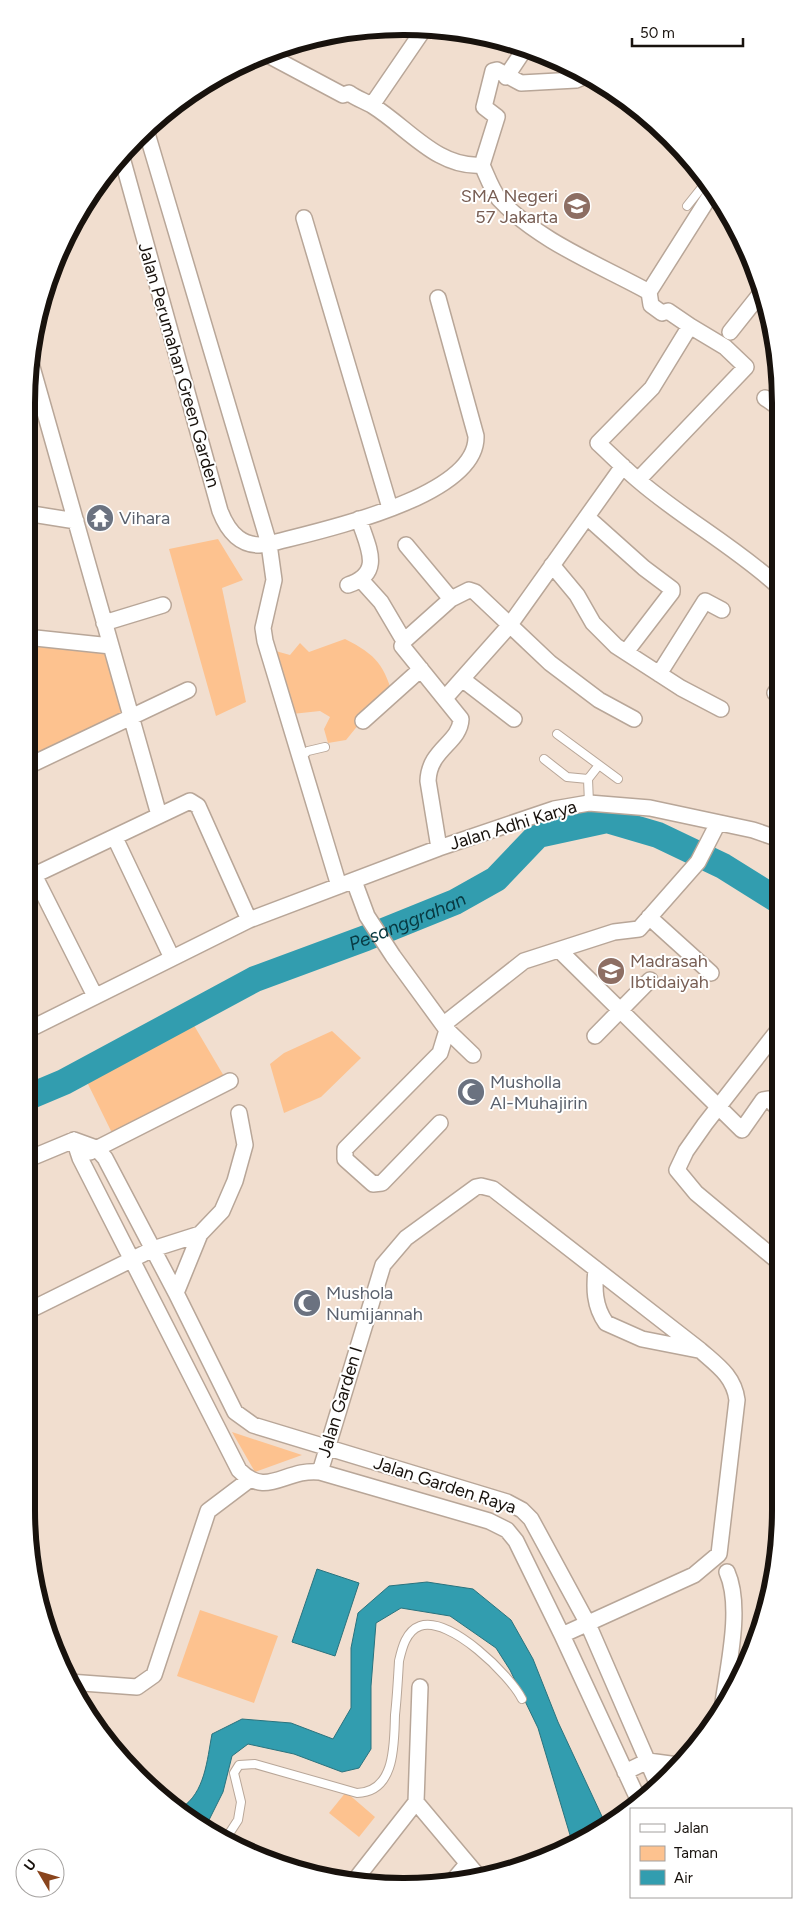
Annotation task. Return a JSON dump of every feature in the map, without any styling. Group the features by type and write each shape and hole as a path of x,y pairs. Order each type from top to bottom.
{"street":[{"path":"372,105 419,36"},
{"path":"506,77 521,55"},
{"path":"275,59 343,95 350,93 356,99 372,105 448,161 464,166 482,165"},
{"path":"578,79 520,83 506,77 497,70 493,71 484,108 494,113 497,117 482,165 498,198 564,248 648,292 652,306 662,313 668,311 724,347 746,366 638,480"},
{"name":"Jalan Perumahan Green Garden","path":"148,138 269,544 274,580 263,628 265,641 299,758 346,884 362,906 384,943 445,1027 473,1055"},
{"name":"Jalan Perumahan Green Garden","path":"123,165 220,511 226,525 234,534 246,542 257,546 269,544 359,519 390,508 417,498 448,480 468,463 476,445 476,436 438,298"},
{"path":"648,292 709,197"},
{"path":"304,218 390,508"},
{"path":"730,332 756,299"},
{"path":"690,326 652,388 598,443 638,480 696,524 749,559 772,580"},
{"path":"36,382 158,815"},
{"path":"765,398 772,403"},
{"path":"446,698 509,626 623,466"},
{"path":"35,514 76,521"},
{"path":"587,517 644,568 672,589 672,592 626,652"},
{"path":"359,519 372,561 370,569 355,583 381,602 404,641 403,648 461,718 461,725 432,761 428,771 439,848"},
{"path":"406,546 452,599"},
{"path":"552,564 577,595 592,623 626,652 659,674 721,709"},
{"path":"404,641 452,599 472,591 550,663 599,700 634,719"},
{"path":"659,674 705,601 722,610"},
{"path":"104,622 163,605"},
{"path":"35,638 111,646"},
{"path":"362,721 421,669"},
{"path":"462,679 514,719"},
{"path":"35,763 188,690"},
{"path":"35,875 115,838 158,815 188,802 193,802 198,806 249,920"},
{"name":"Jalan Adhi Karya","path":"346,884 439,848 554,809 589,803 650,808 715,829 753,830 772,837"},
{"path":"440,1123 382,1183 373,1184 345,1159 345,1149 440,1054 445,1027 524,961 614,932 639,929 698,862 715,829"},
{"path":"115,838 172,958"},
{"path":"35,1026 249,920 346,884"},
{"path":"35,886 95,996"},
{"path":"649,917 711,973"},
{"path":"559,950 718,1109 742,1130 763,1100 769,1099 772,1102"},
{"path":"595,1036 619,1009 631,1001 650,980"},
{"path":"772,1039 686,1151 677,1170 696,1193 772,1256"},
{"path":"80,1158 96,1148 230,1081"},
{"path":"176,1293 200,1234 222,1211 244,1155 245,1134 239,1113"},
{"path":"74,1140 80,1158 233,1462 249,1480 208,1511 154,1675 137,1687 78,1683"},
{"path":"35,1156 74,1140 96,1148 105,1158 176,1293 234,1412 215,1424"},
{"name":"Jalan Garden I","path":"320,1472 382,1265 394,1249 442,1211 481,1186 493,1189 700,1350 729,1376 736,1390 737,1400 719,1554 694,1575 562,1635"},
{"path":"35,1308 153,1249 200,1234"},
{"path":"596,1269 594,1286 596,1302 606,1322 642,1339 700,1350"},
{"name":"Jalan Garden Raya","path":"234,1412 253,1425 507,1502 527,1514 588,1624 655,1778"},
{"name":"Jalan Garden Raya","path":"249,1480 257,1484 269,1483 306,1470 320,1472 489,1522 511,1534 562,1635 636,1795"},
{"path":"454,1511 460,1487"},
{"path":"724,1691 735,1607 733,1586 727,1572"},
{"path":"359,1875 416,1802 420,1687"},
{"path":"625,1772 648,1761 670,1764"},
{"path":"416,1802 474,1871"},
{"path":"459,1874 467,1864"}],"lane":[{"path":"687,206 702,187"},
{"path":"557,734 618,779"},
{"path":"299,758 308,751 325,747"},
{"path":"544,759 567,777 588,780"},
{"path":"589,803 588,780 599,765"},
{"path":"229,1834 238,1820 241,1802 234,1773 236,1768 244,1763 255,1764 357,1793 366,1792 383,1780 393,1758 399,1661 403,1645 410,1633 420,1626 434,1626 445,1629 469,1644 505,1673 522,1699"}],"green space":[{"path":"218,539 243,580 222,588 246,702 216,716 169,549"},
{"path":"345,639 372,656 378,663 387,678 394,700 368,713 346,740 328,743 324,729 330,717 320,711 292,714 272,650 290,655 300,643 309,652"},
{"path":"104,645 126,710 35,756 35,646"},
{"path":"192,1022 228,1083 112,1133 86,1080"},
{"path":"332,1031 361,1058 321,1097 284,1113 270,1064 284,1053"},
{"path":"232,1432 302,1455 255,1472"},
{"path":"200,1610 278,1636 254,1703 177,1676"},
{"path":"346,1792 375,1817 359,1837 329,1813"}],"water":[{"path":"317,1569 359,1583 335,1656 292,1642"},
{"path":"427,1582 473,1589 511,1620 533,1659 558,1722 603,1819 571,1838 538,1728 510,1670 496,1648 450,1616 401,1608 376,1623 371,1686 371,1749 359,1768 342,1772 294,1754 248,1744 232,1756 223,1792 208,1822 184,1806 195,1794 204,1775 212,1734 242,1719 291,1723 333,1739 351,1708 351,1648 358,1613 389,1586"}],"waterway":[{"name":"Pesanggrahan","path":"35,1094 64,1082 255,979 366,938 455,902 496,879 538,835 607,820 658,835 723,866 772,897"}],"place":[{"name":"SMA Negeri 57 Jakarta","path":"577,206"},
{"name":"Vihara","path":"100,518"},
{"name":"Madrasah Ibtidaiyah","path":"611,971"},
{"name":"Musholla Al-Muhajirin","path":"471,1092"},
{"name":"Mushola Numijannah","path":"307,1303"}]}
